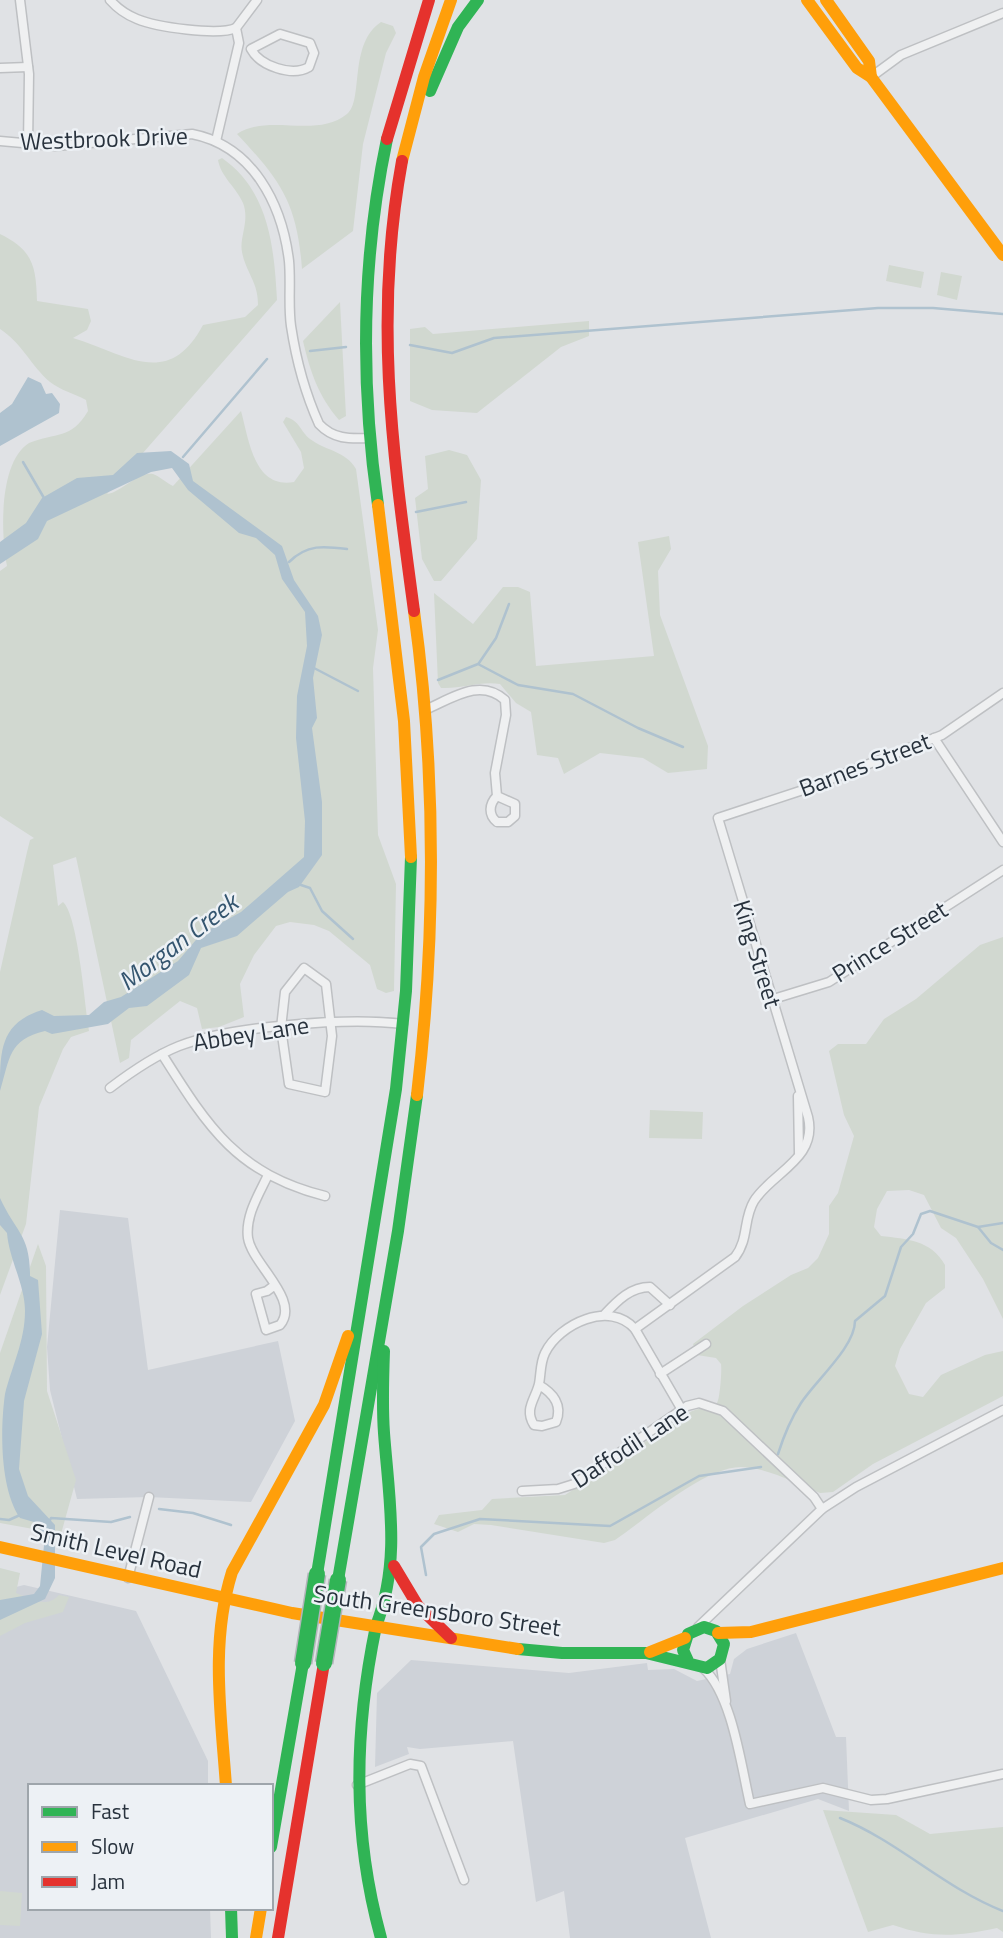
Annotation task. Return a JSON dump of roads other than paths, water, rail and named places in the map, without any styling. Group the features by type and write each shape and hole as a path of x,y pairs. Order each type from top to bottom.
{"main road":[{"path":"411,47 409,30 420,0"},
{"path":"426,1018 417,995 418,906 411,857 403,704 369,438 364,371 369,231 391,114 411,47 429,0"},
{"path":"278,1938 385,1305 426,1018 432,866 425,710 392,442 385,365 385,303 394,206 407,144 421,88 451,0"},
{"path":"407,144 419,124 447,48 478,0"},
{"path":"807,0 857,68 871,77 1003,255"},
{"path":"827,0 869,61 871,77"},
{"path":"364,371 373,383 380,430 386,439 392,442"},
{"path":"369,438 379,448 389,490 398,498"},
{"path":"273,1836 387,1154 403,1024 411,857"},
{"path":"403,1024 413,1042 411,1136"},
{"path":"226,1784 218,1630 222,1599 232,1572 324,1405 365,1284"},
{"path":"381,1938 366,1879 356,1785 359,1721 376,1626 389,1597 393,1564 383,1408 385,1305"},
{"name":"Smith Level Road","path":"8,1549 222,1599"},
{"path":"393,1564 406,1593 422,1615 451,1638"},
{"path":"751,1632 703,1668 688,1661 683,1650 691,1633 751,1632 1003,1568"},
{"name":"South Greensboro Street","path":"222,1599 451,1638 562,1653 646,1653 688,1661"},
{"path":"717,1632 724,1644 721,1657"},
{"name":"South Greensboro Street","path":"646,1653 691,1633"},
{"path":"231,1910 232,1938"},
{"path":"256,1938 261,1910"}],"street":[{"path":"20,0 28,67 29,145"},
{"path":"110,0 125,13 149,23 223,32 236,28 257,0"},
{"path":"871,77 901,55 1003,13"},
{"path":"216,141 239,43 236,28"},
{"path":"239,43 246,50 251,49 281,34 307,41 314,53 309,67 295,71 264,64 251,49"},
{"path":"0,68 28,67"},
{"name":"Westbrook Drive","path":"0,141 56,146 192,134 216,141 239,154 250,165 276,211 289,263 290,323 295,348 319,424 327,432 342,438 369,438"},
{"path":"425,710 481,688 498,693 505,700 506,715 495,773 497,796"},
{"name":"Barnes Street","path":"718,818 803,790 934,738 1003,692"},
{"path":"934,738 1003,842"},
{"name":"King Street","path":"670,1305 735,1257 745,1240 755,1200 799,1156 798,1089 718,818"},
{"name":"Prince Street","path":"770,1000 829,982 1003,870"},
{"path":"304,968 326,985 332,1036 325,1092 289,1084 281,1028 285,992 304,968"},
{"name":"Abbey Lane","path":"110,1088 162,1054 198,1040 331,1023 403,1024"},
{"path":"162,1054 215,1133 268,1175 326,1196"},
{"path":"268,1175 248,1230 250,1246 275,1285 283,1298 286,1314 280,1325 266,1330 256,1294 275,1285"},
{"path":"605,1314 618,1300 638,1287 650,1287 670,1305 635,1329"},
{"path":"539,1385 553,1395 556,1402 559,1417 550,1425 534,1424 529,1418 529,1407 539,1385 541,1362 550,1344 589,1318 605,1314 620,1317 635,1329 682,1409"},
{"path":"660,1374 706,1344"},
{"name":"Daffodil Lane","path":"522,1491 558,1489 574,1484 682,1409 699,1403 723,1411 814,1497 822,1509"},
{"path":"691,1633 822,1509 856,1486 1003,1410"},
{"path":"128,1578 149,1497"},
{"path":"716,1611 717,1632"},
{"path":"721,1657 727,1692 725,1704"},
{"path":"703,1668 713,1678 725,1704 750,1804 823,1788 871,1800 887,1799 1003,1774"},
{"path":"356,1785 410,1764 421,1766 464,1880"}],"water":[{"path":"28,377 41,383 46,394 52,393 60,404 59,413 0,446 0,413 12,404"},
{"path":"171,451 189,464 193,481 282,546 294,580 318,616 322,635 313,678 317,718 312,728 322,802 322,855 299,887 288,892 237,936 201,948 189,975 147,1006 129,1008 108,1024 52,1034 45,1031 17,1045 9,1060 0,1091 2,1051 10,1031 18,1023 42,1010 54,1016 89,1015 104,1002 121,997 178,961 201,934 241,912 304,857 305,821 296,738 297,696 307,646 305,612 282,579 275,555 256,538 239,533 188,490 172,468 151,472 47,521 38,539 0,564 0,542 26,523 42,498 77,478 113,475 137,453"},
{"path":"0,1198 25,1242 30,1276 38,1280 42,1334 24,1401 19,1469 28,1496 55,1525 55,1578 45,1599 0,1620 0,1600 34,1594 40,1586 45,1535 34,1522 20,1518 13,1506 5,1476 2,1424 5,1394 21,1343 25,1311 7,1233 0,1225"}],"waterway":[{"path":"410,345 452,353 494,338 878,308 933,308 1003,314"},
{"path":"310,351 346,347"},
{"path":"183,457 267,359"},
{"path":"23,462 44,498"},
{"path":"416,512 466,502"},
{"path":"289,562 309,549 347,549"},
{"path":"479,663 496,638 509,604"},
{"path":"438,680 478,664 518,685 573,694 638,728 683,747"},
{"path":"314,668 358,691"},
{"path":"298,884 310,888 322,911 353,939"},
{"path":"778,1454 797,1409 849,1342 855,1321 885,1296 901,1247 913,1234 921,1214 930,1211 978,1227 1003,1223"},
{"path":"978,1227 991,1243 1003,1250"},
{"path":"426,1575 421,1547 434,1534 480,1519 610,1526 699,1476 761,1467"},
{"path":"159,1509 193,1513 231,1525"},
{"path":"0,1519 9,1520 20,1515"},
{"path":"49,1522 51,1518 111,1522 130,1517"},
{"path":"840,1818 882,1839 961,1890 1003,1911"}],"water label":[{"name":"Morgan Creek","path":"178,942"}]}
